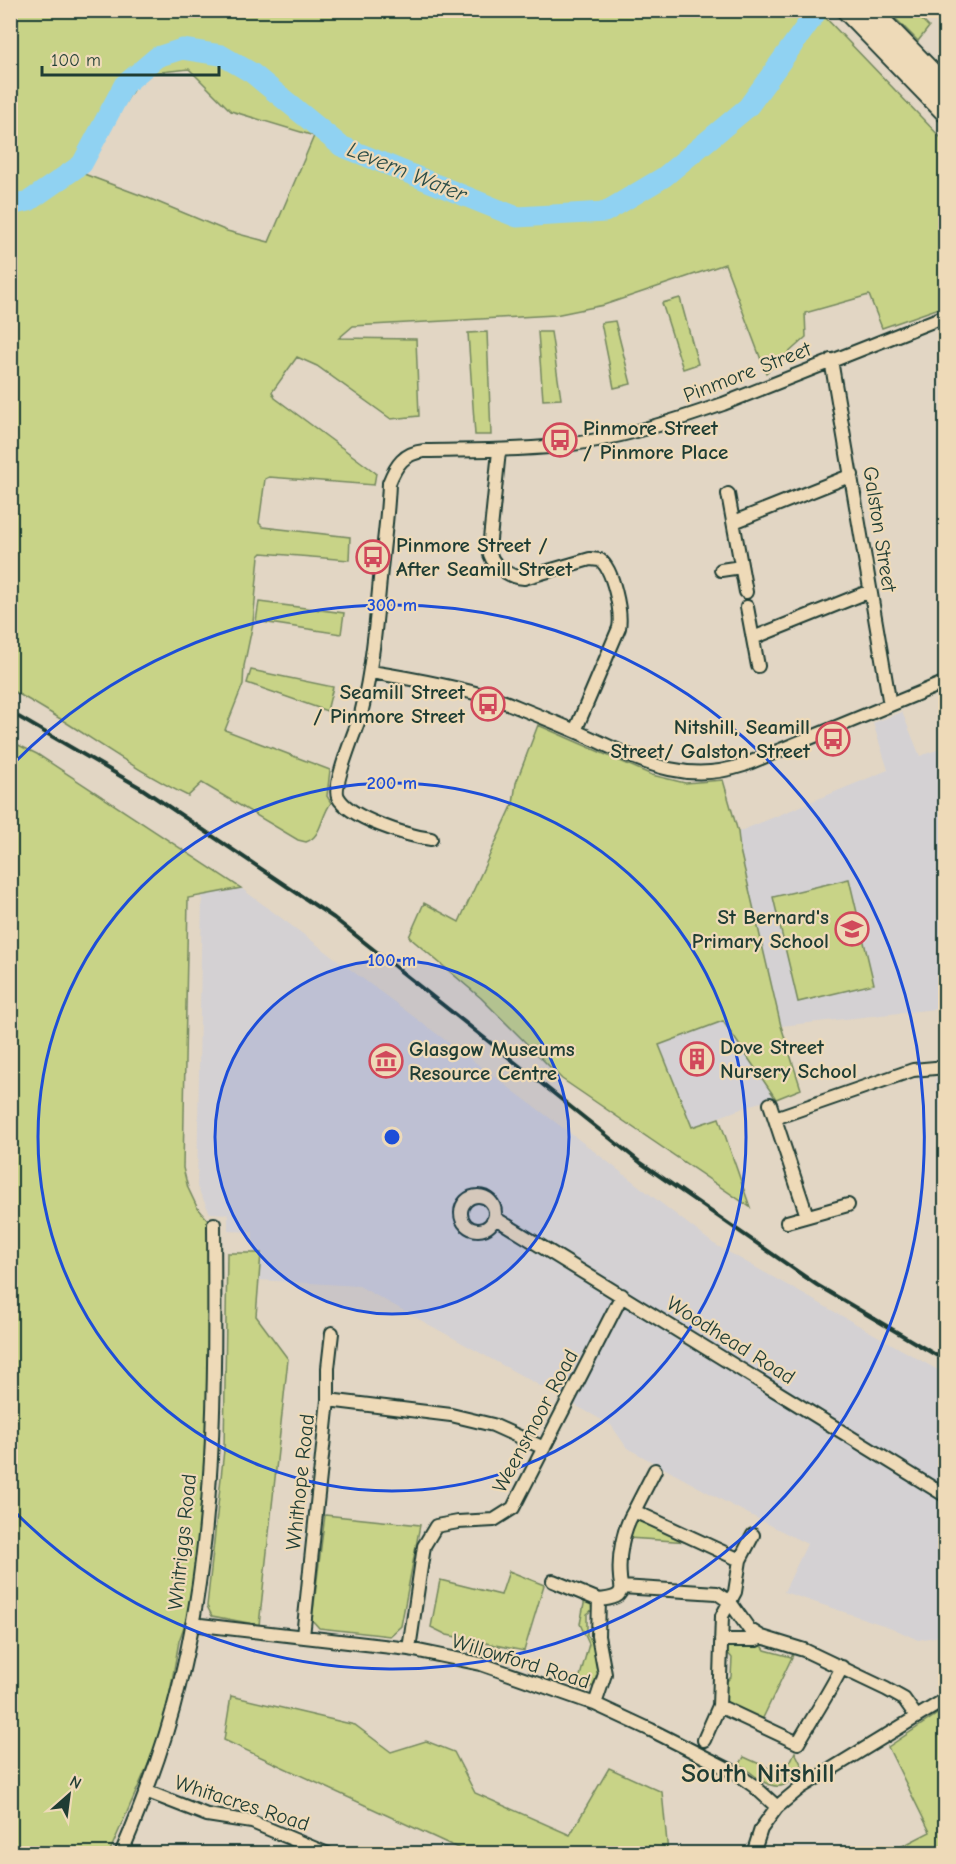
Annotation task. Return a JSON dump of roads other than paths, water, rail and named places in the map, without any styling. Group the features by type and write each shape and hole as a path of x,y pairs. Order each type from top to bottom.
{"main road":[{"path":"847,10 945,112"},
{"path":"870,10 945,88"}],"street":[{"name":"Pinmore Street","path":"431,839 415,837 373,821 349,808 336,793 338,779 360,716 371,672 389,483 397,465 408,455 416,452 499,451 560,446 639,430 723,404 831,360 944,323"},
{"name":"Galston Street","path":"831,360 890,705"},
{"path":"499,451 489,549 492,560 507,573 518,578 590,559 600,560 609,570 619,612 619,628 575,731"},
{"path":"734,522 852,475"},
{"path":"728,494 746,592"},
{"path":"721,570 741,567"},
{"path":"753,638 870,591"},
{"path":"747,607 758,666"},
{"path":"371,672 475,692 500,700 664,769 698,773 744,765 945,682"},
{"path":"775,1118 913,1070 945,1067"},
{"path":"770,1104 807,1216"},
{"path":"787,1222 848,1205"},
{"name":"Woodhead Road","path":"495,1218 945,1496"},
{"name":"Whitriggs Road","path":"121,1854 148,1792 179,1685 192,1624 209,1492 212,1436 214,1224"},
{"name":"Weensmoor Road","path":"409,1649 424,1546 436,1526 494,1520 513,1508 622,1296"},
{"name":"Whithope Road","path":"303,1635 328,1400 328,1368 332,1333"},
{"path":"328,1400 451,1414 493,1425 544,1448"},
{"path":"553,1581 599,1600 615,1597 619,1593 622,1587 620,1577 624,1533 655,1470"},
{"path":"634,1511 740,1560"},
{"path":"704,1740 719,1706 722,1616 735,1592 740,1560 753,1534"},
{"path":"622,1587 717,1593 730,1602 749,1629 762,1637 804,1650 842,1667 904,1699 916,1716"},
{"path":"595,1704 605,1674 598,1636 599,1600"},
{"name":"Willowford Road","path":"192,1624 409,1649 481,1664 595,1704 734,1772 777,1807"},
{"path":"721,1640 756,1640 762,1637"},
{"path":"719,1706 798,1743 842,1667"},
{"path":"753,1854 761,1829 777,1807 800,1788 945,1699"},
{"name":"Whitacres Road","path":"148,1792 207,1815 252,1822 324,1853"}],"waterway":[{"name":"Levern Water","path":"10,205 29,201 82,164 124,85 157,57 182,49 221,55 252,73 341,146 517,217 605,212 664,177 748,107 818,10"}],"railway":[{"path":"10,712 141,788 334,918 641,1163 817,1285 946,1361"}],"place":[{"name":"Pinmore Street / Pinmore Place","path":"560,440"},
{"name":"Pinmore Street / After Seamill Street","path":"373,557"},
{"name":"Seamill Street / Pinmore Street","path":"488,704"},
{"name":"Nitshill, Seamill Street/ Galston Street","path":"833,739"},
{"name":"St Bernard's Primary School","path":"852,929"},
{"name":"Dove Street Nursery School","path":"697,1059"},
{"name":"Glasgow Museums Resource Centre","path":"386,1061"}],"district":[{"name":"South Nitshill","path":"758,1773"}]}
